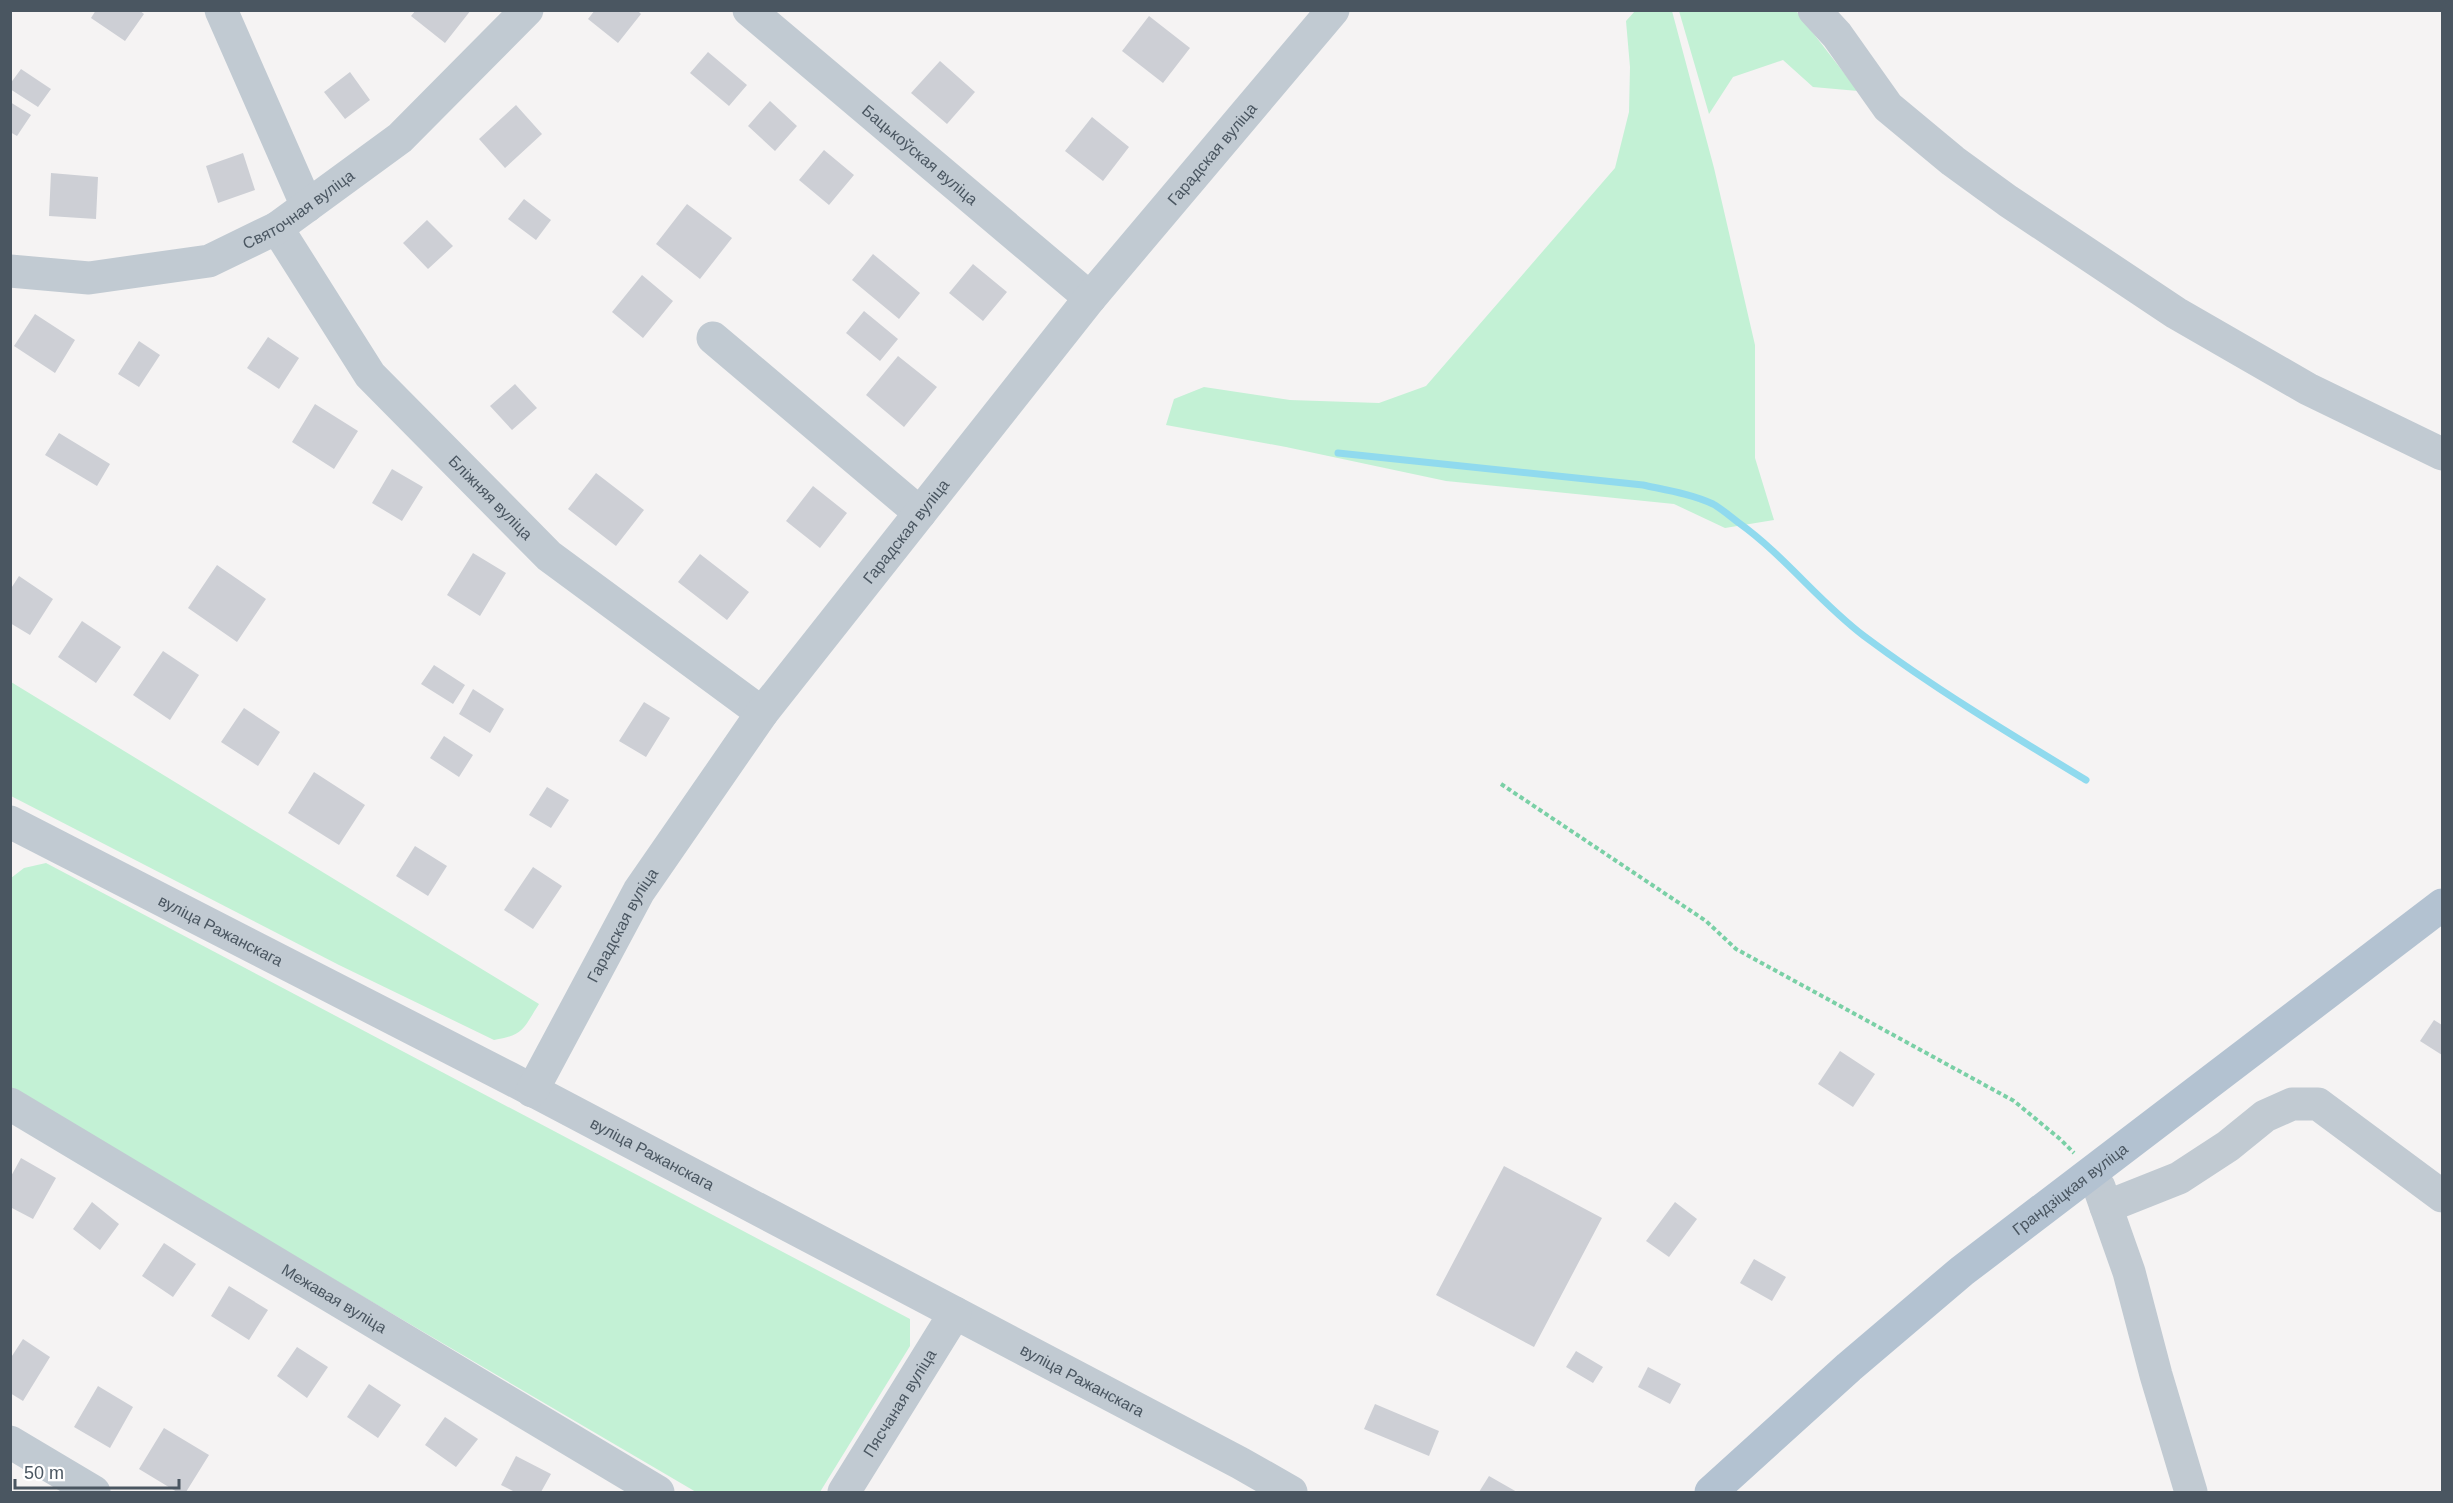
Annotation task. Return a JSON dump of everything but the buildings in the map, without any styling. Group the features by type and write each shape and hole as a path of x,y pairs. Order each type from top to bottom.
{"main road":[{"name":"Грандзіцкая вуліца","path":"1711,1492 1849,1367 1962,1271 2094,1173 2442,905"}],"street":[{"path":"221,10 307,206"},
{"name":"Святочная вуліца","path":"10,271 89,278 209,261 277,228 400,138 527,10"},
{"name":"Бацькоўская вуліца","path":"749,10 1090,298"},
{"name":"Гарадская вуліца","path":"532,1090 639,891 762,713 1090,298 1333,10"},
{"path":"1814,10 1837,35 1888,107 1953,161 2008,201 2176,313 2308,389 2442,454"},
{"name":"Бліжняя вуліца","path":"277,228 370,375 549,556 762,713"},
{"path":"713,338 920,513"},
{"name":"вуліца Ражанскага","path":"12,826 532,1090 1291,1492"},
{"name":"Межавая вуліца","path":"10,1104 658,1492"},
{"path":"2106,1207 2178,1178 2228,1146 2265,1116 2292,1104 2318,1104 2442,1196"},
{"path":"2094,1173 2129,1272 2156,1375 2191,1492"},
{"name":"Пясчаная вуліца","path":"844,1492 954,1313"},
{"path":"10,1442 94,1492"}],"path":[{"path":"1501,784 1706,921 1736,950 2014,1101 2060,1138 2094,1173"}],"green space":[{"path":"1635,11 1672,11 1714,168 1755,345 1755,458 1774,520 1725,528 1674,504 1446,481 1286,447 1166,425 1174,399 1204,387 1290,400 1379,403 1426,386 1615,168 1629,112 1630,67 1626,21"},
{"path":"1679,11 1796,11 1858,91 1813,87 1783,60 1733,77 1709,114"},
{"path":"11,682 539,1004 522,1030 511,1036 494,1040 339,965 11,796"},
{"path":"46,863 910,1319 910,1346 820,1492 696,1492 11,1090 11,878 24,868"}],"waterway":[{"path":"1338,453 1643,485 1688,495 1713,504 1756,536 1832,609 1891,656 1945,693 2086,780"}]}
